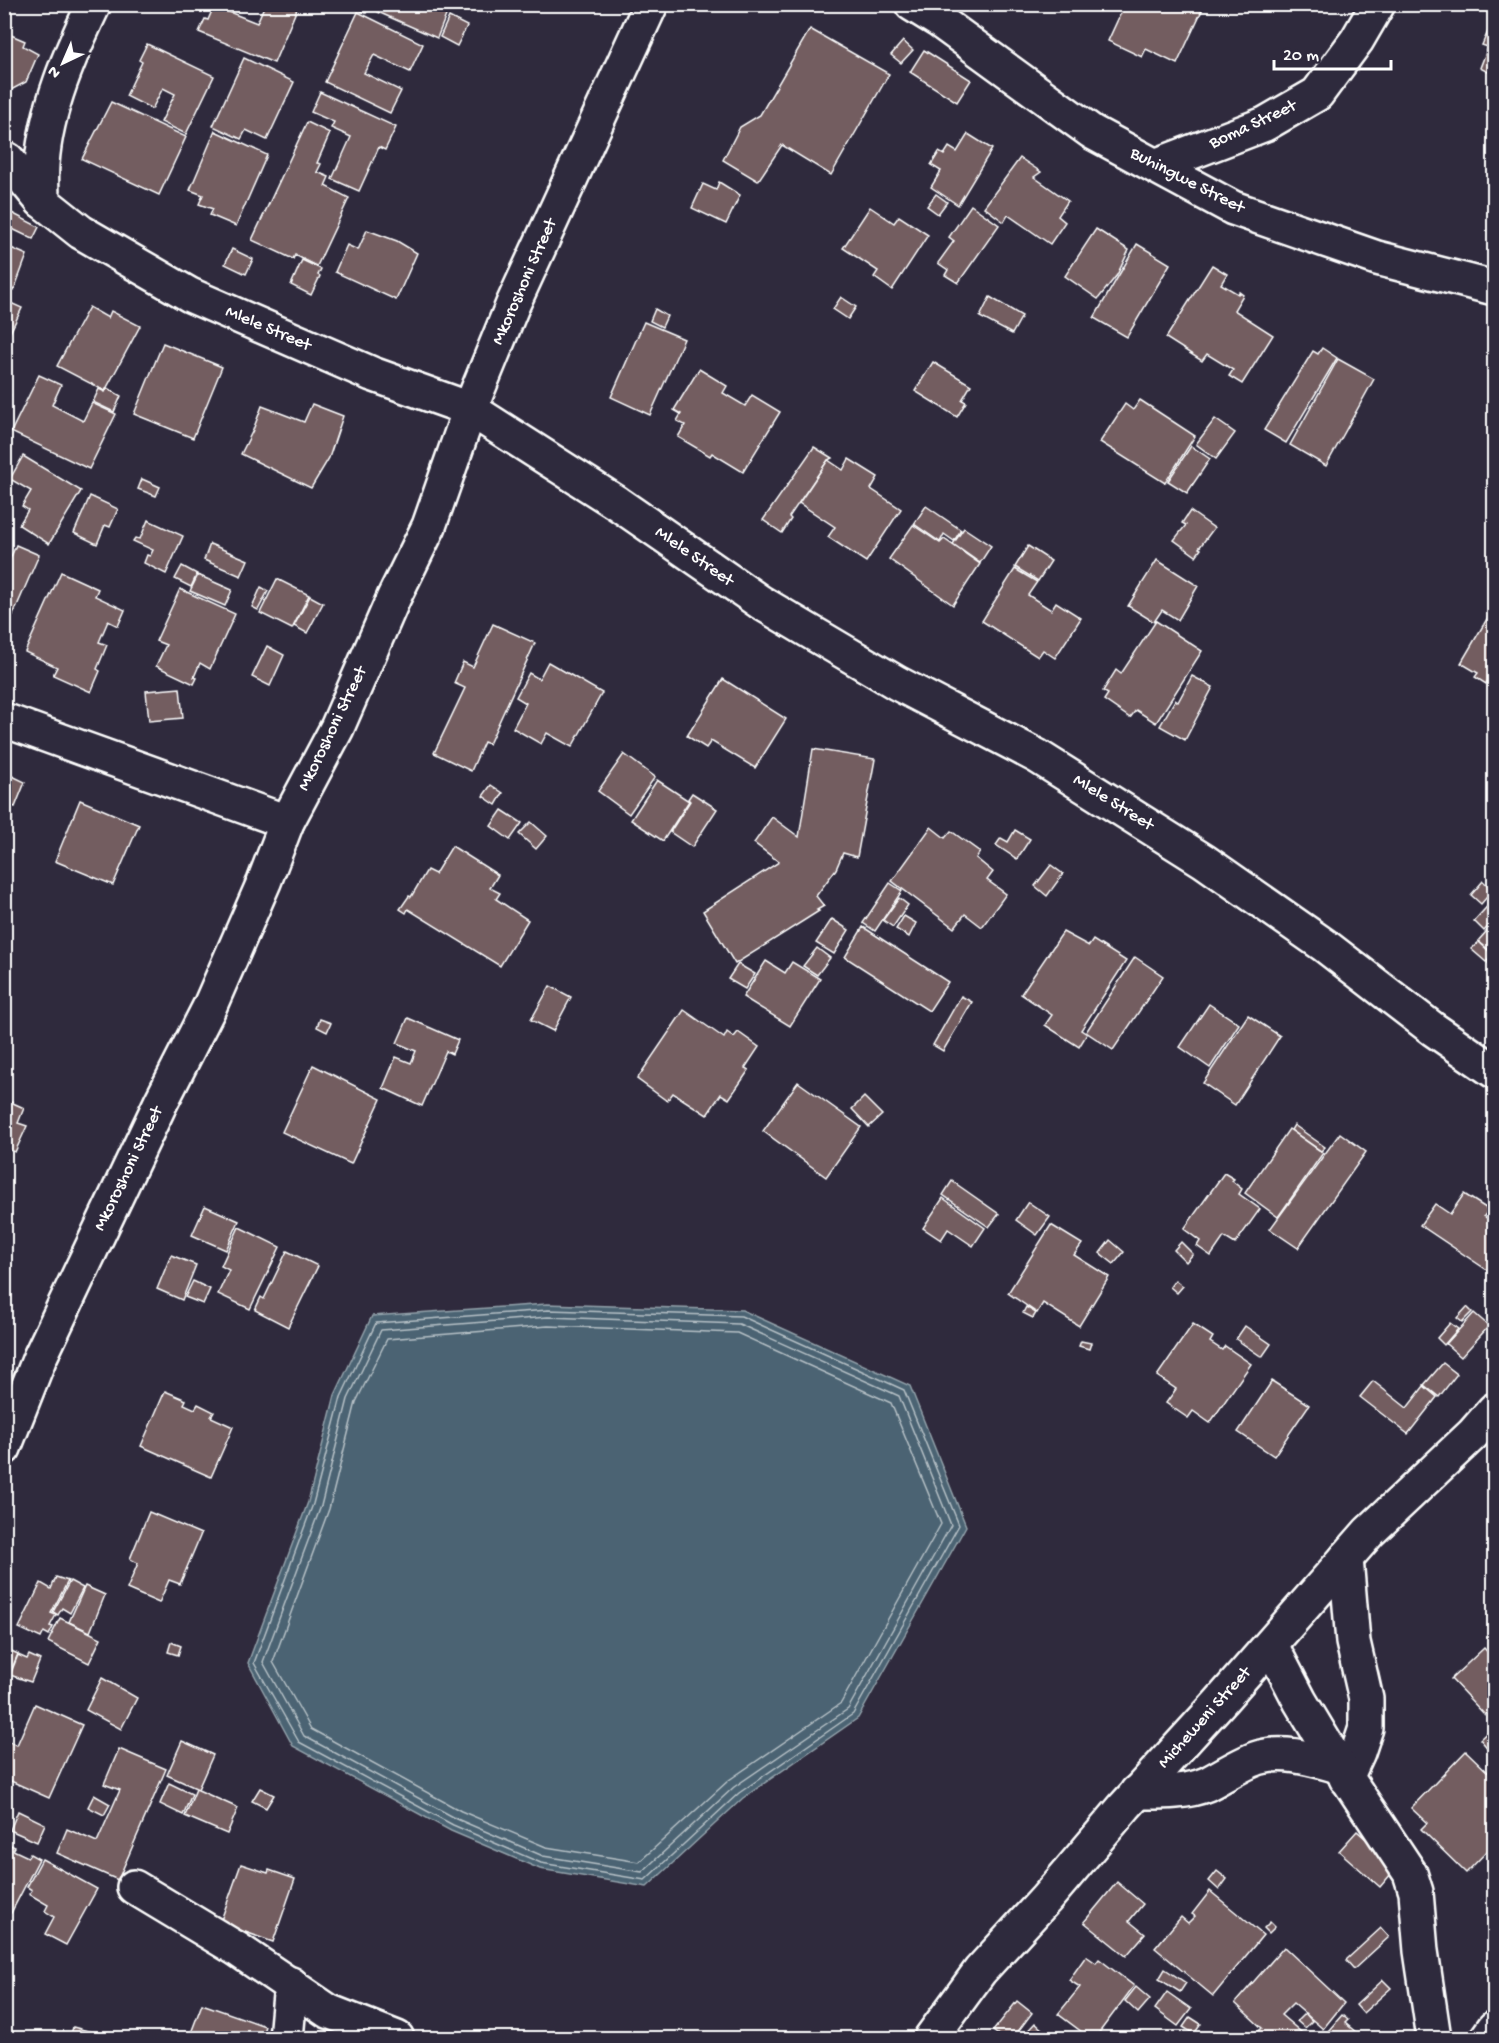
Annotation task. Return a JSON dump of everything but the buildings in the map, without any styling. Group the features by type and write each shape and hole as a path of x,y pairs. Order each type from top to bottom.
{"street":[{"path":"42,201 42,164 51,111 74,45 94,4"},
{"name":"Mkoroshoni Street","path":"4,1448 45,1346 161,1102 209,1008 264,882 287,822 337,728 394,597 429,526 470,409 513,304 651,4"},
{"name":"Buhingwe Street","path":"912,4 938,20 1092,132 1233,208 1377,258 1494,288"},
{"name":"Boma Street","path":"1155,166 1265,124 1317,94 1357,40 1377,4"},
{"name":"Mlele Street","path":"4,158 42,201 81,232 190,296 372,374 470,409 617,503 760,602 897,682 1037,756 1204,861 1324,945 1433,1029 1494,1071"},
{"path":"4,720 287,822"},
{"name":"Micheweni Street","path":"931,2038 981,1971 1369,1532 1473,1434 1494,1410"},
{"path":"1342,1772 1359,1752 1366,1728 1366,1699 1353,1642 1346,1558"},
{"path":"1271,1645 1300,1701 1342,1772 1410,1873 1416,1892 1421,1951 1434,2038"},
{"path":"1137,1792 1168,1792 1203,1785 1261,1757 1308,1758 1342,1772"},
{"path":"134,1887 291,1984 328,2011 397,2038"},
{"path":"285,2038 291,1984"},
{"path":"1487,2038 1494,2028"}],"water":[{"path":"547,1304 742,1310 910,1386 966,1526 858,1718 743,1798 647,1887 540,1869 451,1831 293,1746 248,1663 308,1502 335,1395 372,1316"}]}
